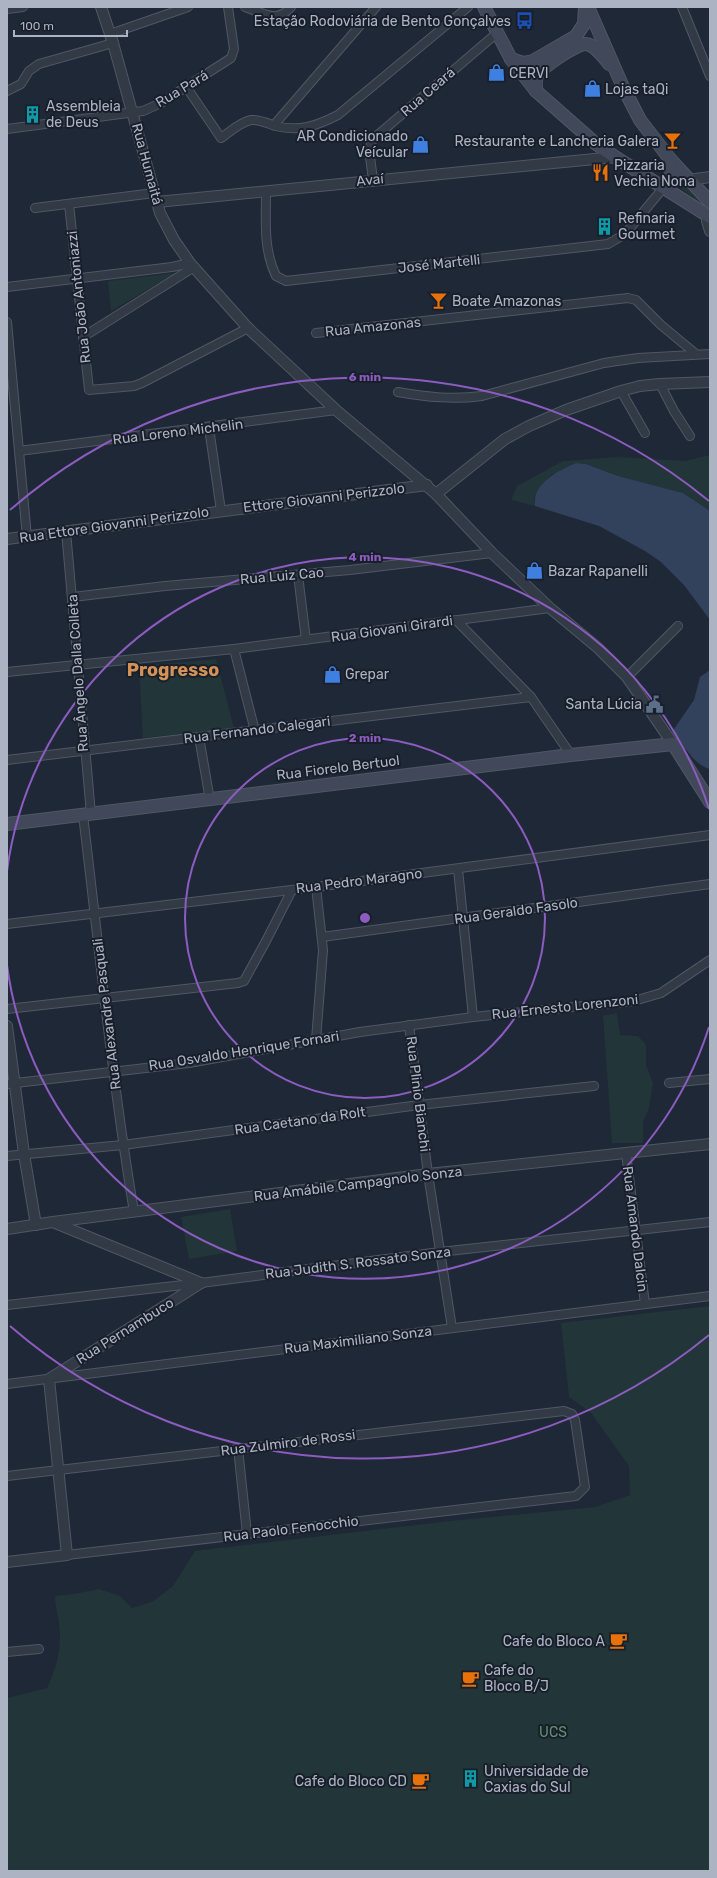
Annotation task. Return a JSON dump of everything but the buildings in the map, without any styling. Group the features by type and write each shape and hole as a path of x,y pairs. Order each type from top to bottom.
{"main road":[{"path":"484,7 510,59 536,91 595,143 710,216"},
{"path":"510,59 523,63 533,61 576,36 584,24 585,7"},
{"path":"588,7 617,73 640,120 670,159 710,202"},
{"path":"536,91 536,80 540,71 582,44 592,46 617,73"},
{"path":"664,188 671,174 670,159"},
{"path":"673,744 710,802"},
{"name":"Rua Fiorelo Bertuol","path":"7,824 571,755 673,744"}],"street":[{"path":"7,9 24,7"},
{"name":"Rua Humaitá","path":"101,7 133,112 155,198 174,240 192,265 248,328 336,410 427,485 492,553 550,608 598,648 627,677 673,744"},
{"path":"7,90 22,84 29,71 39,64 111,38 188,7"},
{"name":"Rua Pará","path":"7,129 133,112 155,106 187,88 230,58 233,54 231,19 228,7"},
{"path":"245,7 278,17 284,15 291,7"},
{"path":"274,125 376,7"},
{"path":"187,88 221,138 245,122 258,120 287,129 301,129 321,124 338,115 468,7"},
{"path":"682,7 710,76"},
{"name":"Rua Ceará","path":"373,180 369,149 373,139 497,33"},
{"path":"584,161 592,155 595,143"},
{"name":"Avaí","path":"155,198 234,195 615,157"},
{"path":"689,180 710,177"},
{"name":"José Martelli","path":"261,192 268,254 276,276 281,280 286,281 608,244 620,238 628,231 664,188"},
{"path":"35,208 155,198"},
{"name":"Rua João Antoniazzi","path":"69,204 89,390 134,386 142,383 248,328"},
{"path":"710,216 707,221 710,231"},
{"path":"7,287 192,265"},
{"path":"83,337 192,265"},
{"name":"Rua Amazonas","path":"316,333 628,298 636,300 661,325 696,354"},
{"path":"7,322 27,537"},
{"path":"398,392 452,399 482,396 599,364 638,358 710,354"},
{"path":"436,494 499,444 529,426 566,410 621,391 660,384 710,382"},
{"path":"660,384 690,436"},
{"path":"621,391 645,433"},
{"name":"Rua Loreno Michelin","path":"19,452 336,410"},
{"path":"209,428 221,511"},
{"name":"Ettore Giovanni Perizzolo","path":"221,511 427,485"},
{"name":"Rua Ettore Giovanni Perizzolo","path":"7,539 221,511"},
{"name":"Rua Ângelo Dalla Colleta","path":"66,531 79,665 87,815"},
{"name":"Rua Luiz Cao","path":"73,597 165,586 298,576 492,553"},
{"path":"298,576 306,640"},
{"name":"Rua Giovani Girardi","path":"7,672 234,649 550,608"},
{"path":"456,620 530,697 571,755"},
{"path":"627,677 678,626"},
{"path":"234,649 255,731"},
{"name":"Rua Fernando Calegari","path":"7,760 530,697"},
{"path":"199,737 210,800"},
{"name":"Rua Alexandre Pasquali","path":"87,815 95,914 106,998 113,1071 134,1212"},
{"name":"Rua Pedro Maragno","path":"7,924 458,869 710,834"},
{"path":"458,869 473,1017"},
{"name":"Rua Geraldo Fasolo","path":"322,937 710,884"},
{"path":"316,887 322,937 316,1040"},
{"path":"7,1009 238,983 247,977 292,890"},
{"name":"Rua Ernesto Lorenzoni","path":"409,1025 634,1001 648,998 661,993 710,960"},
{"name":"Rua Osvaldo Henrique Fornari","path":"10,1083 188,1063 409,1025"},
{"name":"Rua Plinio Bianchi","path":"409,1025 428,1174 452,1328"},
{"path":"7,1026 10,1083 36,1225"},
{"path":"669,1083 710,1079"},
{"name":"Rua Caetano da Rolt","path":"7,1156 123,1145 419,1104 594,1086"},
{"name":"Rua Amábile Campagnolo Sonza","path":"7,1229 428,1174 710,1144"},
{"name":"Rua Amando Dalcin","path":"626,1153 645,1304"},
{"path":"53,1222 201,1283"},
{"name":"Rua Judith S. Rossato Sonza","path":"7,1305 201,1283 440,1252 710,1222"},
{"name":"Rua Pernambuco","path":"49,1379 201,1283"},
{"name":"Rua Maximiliano Sonza","path":"7,1384 710,1296"},
{"path":"49,1379 67,1555"},
{"name":"Rua Zulmiro de Rossi","path":"7,1476 238,1448 569,1412 575,1420 585,1487 576,1496"},
{"path":"238,1448 248,1534"},
{"name":"Rua Paolo Fenocchio","path":"7,1562 576,1496"},
{"path":"7,1652 39,1649"}],"green space":[{"path":"679,173 703,201 699,202 674,183 672,179"},
{"path":"176,273 111,311 108,281"},
{"path":"710,455 710,511 683,493 618,476 586,464 576,463 550,476 541,485 534,498 535,506 511,500 517,486 563,461 617,457 685,461"},
{"path":"216,659 234,728 143,738 139,666"},
{"path":"617,1013 620,1035 638,1036 646,1045 646,1065 653,1083 649,1108 643,1122 643,1143 612,1143 603,1016"},
{"path":"230,1209 237,1251 189,1259 181,1217"},
{"name":"UCS","path":"710,1306 710,1871 7,1871 7,1698 47,1688 56,1665 60,1641 59,1620 55,1596 99,1589 120,1596 132,1608 152,1602 173,1586 195,1551 450,1521 595,1507 630,1495 629,1466 591,1413 569,1397 561,1323"}],"water":[{"path":"576,463 586,464 618,476 683,493 710,511 710,620 684,585 661,562 645,551 599,526 535,506 535,498 542,484 554,474"},
{"path":"710,670 710,769 704,767 694,759 672,732 694,700 700,677"}],"place":[{"name":"Estação Rodoviária de Bento Gonçalves","path":"524,21"},
{"name":"CERVI","path":"496,73"},
{"name":"Lojas taQi","path":"592,89"},
{"name":"Assembleia de Deus","path":"33,114"},
{"name":"Restaurante e Lancheria Galera","path":"672,141"},
{"name":"AR Condicionado Veícular","path":"421,144"},
{"name":"Pizzaria Vechia Nona","path":"601,173"},
{"name":"Refinaria Gourmet","path":"605,226"},
{"name":"Boate Amazonas","path":"439,301"},
{"name":"Bazar Rapanelli","path":"535,571"},
{"name":"Grepar","path":"332,674"},
{"name":"Santa Lúcia","path":"655,704"},
{"name":"Cafe do Bloco A","path":"618,1641"},
{"name":"Cafe do Bloco B/J","path":"471,1678"},
{"name":"Universidade de Caxias do Sul","path":"471,1779"},
{"name":"Cafe do Bloco CD","path":"420,1781"}],"district":[{"name":"Progresso","path":"173,670"}]}
